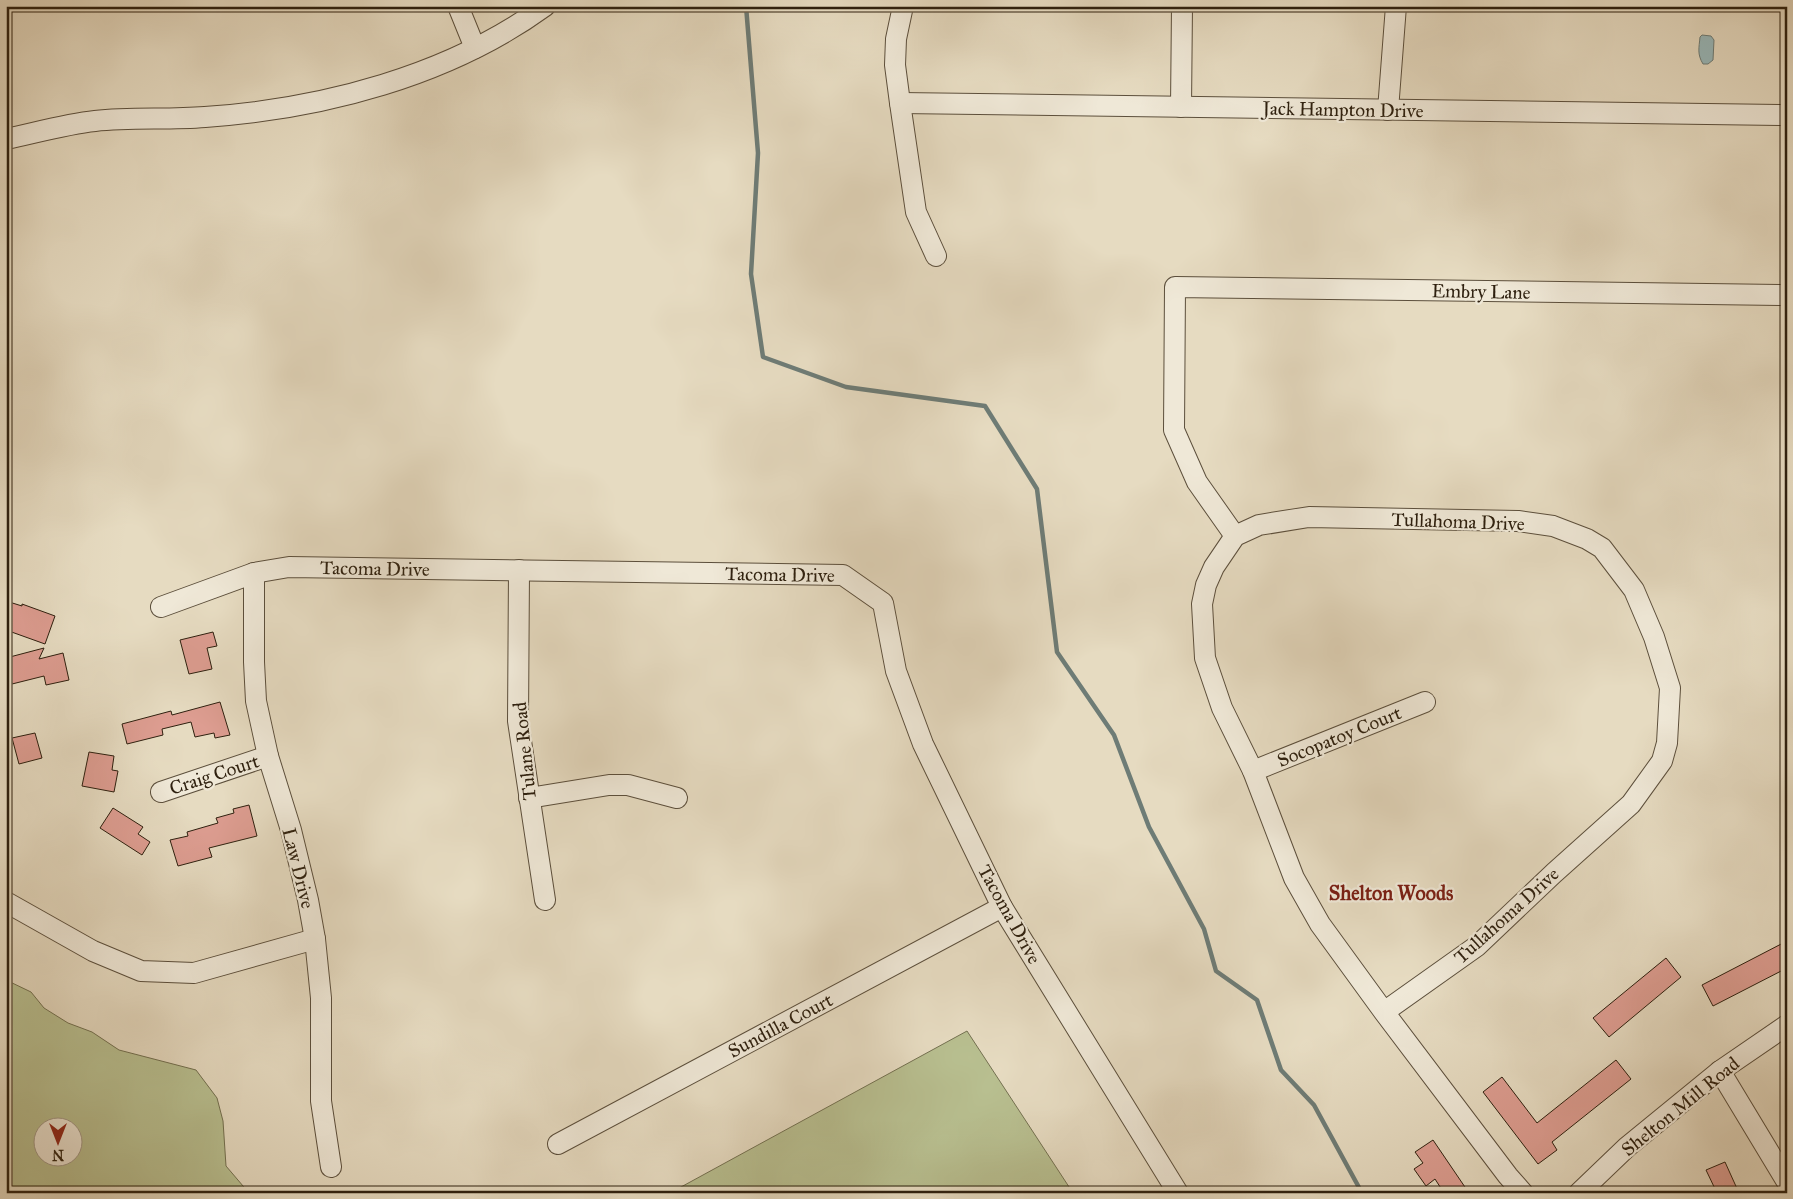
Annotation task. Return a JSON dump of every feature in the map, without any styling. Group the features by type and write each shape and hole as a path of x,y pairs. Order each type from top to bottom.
{"street":[{"path":"458,6 475,48"},
{"path":"6,139 94,121 204,117 257,112 344,96 428,69 475,48 524,22 545,6"},
{"path":"903,6 895,65 900,103 916,212 936,256"},
{"path":"1180,107 1182,6"},
{"path":"1388,110 1396,6"},
{"name":"Jack Hampton Drive","path":"900,103 1787,115"},
{"name":"Embry Lane","path":"1235,536 1197,482 1174,430 1175,288 1787,295"},
{"name":"Tullahoma Drive","path":"1235,536 1259,525 1309,517 1509,520 1553,526 1587,539 1602,548 1634,590 1654,637 1670,688 1667,743 1662,761 1631,804 1477,946 1384,1012"},
{"path":"1235,536 1214,567 1206,585 1202,604 1205,658 1222,708 1253,771 1294,878 1320,924 1384,1012 1508,1176 1523,1193"},
{"name":"Tacoma Drive","path":"161,607 254,573 289,567 843,575 883,603 896,671 922,744 1002,907 1178,1193"},
{"name":"Tulane Road","path":"518,570 518,721 545,900"},
{"name":"Law Drive","path":"254,573 256,701 268,756 291,830 308,900 315,939 322,998 322,1101 331,1166"},
{"name":"Socopatoy Court","path":"1253,771 1425,702"},
{"name":"Craig Court","path":"161,792 268,756"},
{"path":"529,798 609,785 628,785 677,798"},
{"path":"6,902 93,951 141,971 194,973 315,939"},
{"name":"Sundilla Court","path":"558,1144 1002,907"},
{"name":"Shelton Mill Road","path":"1579,1193 1627,1147 1720,1071 1787,1025"},
{"path":"1720,1071 1787,1182"}],"green space":[{"path":"6,980 31,992 44,1008 68,1023 92,1032 119,1050 196,1070 217,1098 223,1121 226,1166 249,1193 6,1193"},
{"path":"967,1031 1073,1193 670,1193"}],"water":[{"path":"1702,35 1711,36 1714,40 1713,60 1708,64 1703,64 1699,54 1700,37"}],"building":[{"path":"6,601 22,606 22,604 55,616 45,644 6,630"},
{"path":"213,632 217,646 207,648 212,669 189,674 180,640"},
{"path":"44,648 39,659 63,653 69,680 46,685 44,676 12,684 6,658"},
{"path":"220,702 230,735 215,738 214,733 195,737 191,722 162,729 163,735 127,744 122,724 171,711 172,715"},
{"path":"35,733 42,758 19,764 12,738"},
{"path":"89,752 114,756 112,770 118,771 114,792 82,786"},
{"path":"249,805 257,836 209,848 212,857 178,866 170,840 188,836 187,832 218,823 216,818 234,813 233,809"},
{"path":"113,808 143,827 138,834 150,842 142,855 100,828"},
{"path":"1787,941 1787,968 1713,1006 1702,985"},
{"path":"1666,958 1681,977 1609,1037 1593,1018"},
{"path":"1616,1060 1631,1079 1552,1142 1557,1150 1538,1164 1483,1092 1502,1077 1537,1123"},
{"path":"1433,1140 1469,1193 1444,1193 1435,1179 1426,1186 1414,1169 1423,1163 1415,1152"},
{"path":"1725,1162 1739,1193 1717,1193 1706,1170"}],"waterway":[{"path":"746,6 758,153 751,274 763,357 846,387 985,406 1037,489 1057,652 1114,735 1149,827 1204,929 1216,971 1257,1000 1281,1070 1314,1105 1362,1193"}],"district":[{"name":"Shelton Woods","path":"1391,893"}]}
